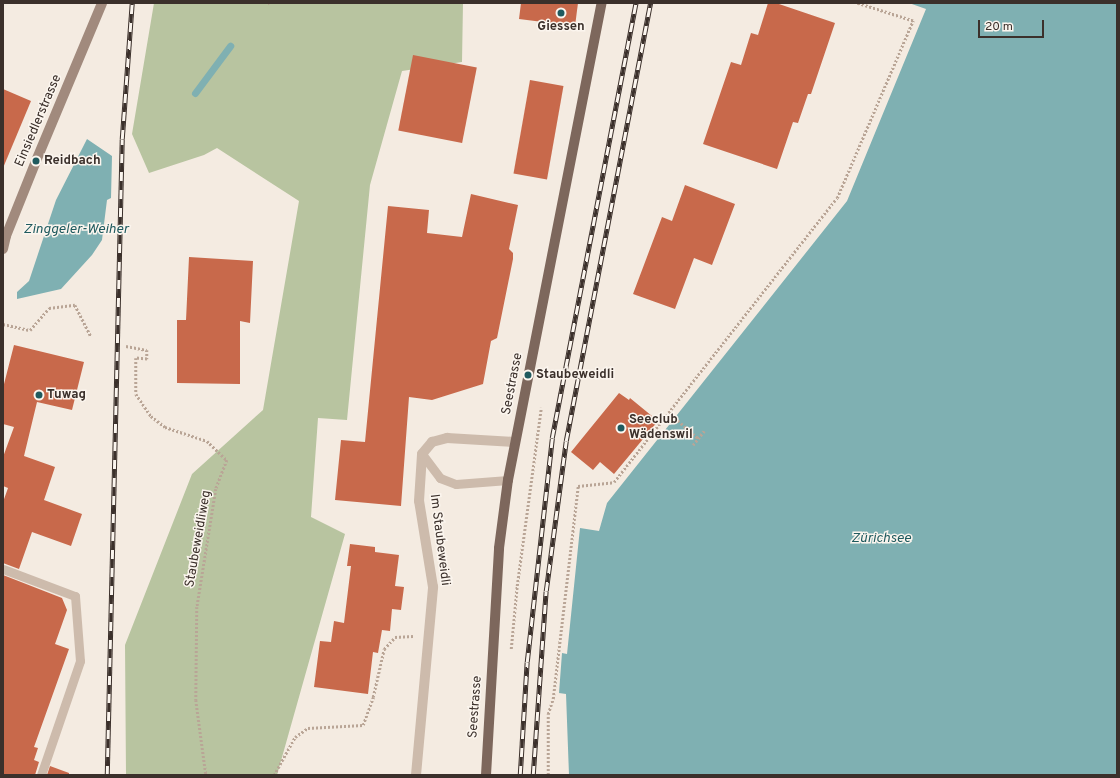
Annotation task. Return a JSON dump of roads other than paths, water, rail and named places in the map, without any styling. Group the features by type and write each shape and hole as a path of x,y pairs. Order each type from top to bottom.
{"main road":[{"name":"Einsiedlerstrasse","path":"3,250 6,236 36,161 102,3"},
{"name":"Seestrasse","path":"486,775 499,548 508,480 514,442 602,3"}],"street":[{"path":"422,454 432,442 447,438 514,442"},
{"name":"Im Staubeweidli","path":"416,775 433,587 419,501 422,454"}],"lane":[{"path":"422,454 440,478 456,484 508,480"},
{"path":"3,569 75,596 80,661 41,775"}],"water":[{"name":"Zürichsee","path":"909,3 1117,3 1117,775 569,775 566,694 559,693 562,653 567,654 580,528 599,531 607,503 847,201 926,9"},
{"name":"Zinggeler-Weiher","path":"87,139 112,156 111,198 107,200 102,240 92,255 61,289 17,299 17,292 29,281 56,200"}],"waterway":[{"path":"195,93 230,46"}],"railway":[{"path":"107,775 122,139 132,3"},
{"path":"520,775 527,662 552,438 636,3"},
{"path":"533,775 546,591 566,441 650,3"}],"place":[{"name":"Giessen","path":"561,13"},
{"name":"Reidbach","path":"36,161"},
{"name":"Staubeweidli","path":"528,375"},
{"name":"Tuwag","path":"39,395"},
{"name":"Seeclub Wädenswil","path":"621,428"}]}
